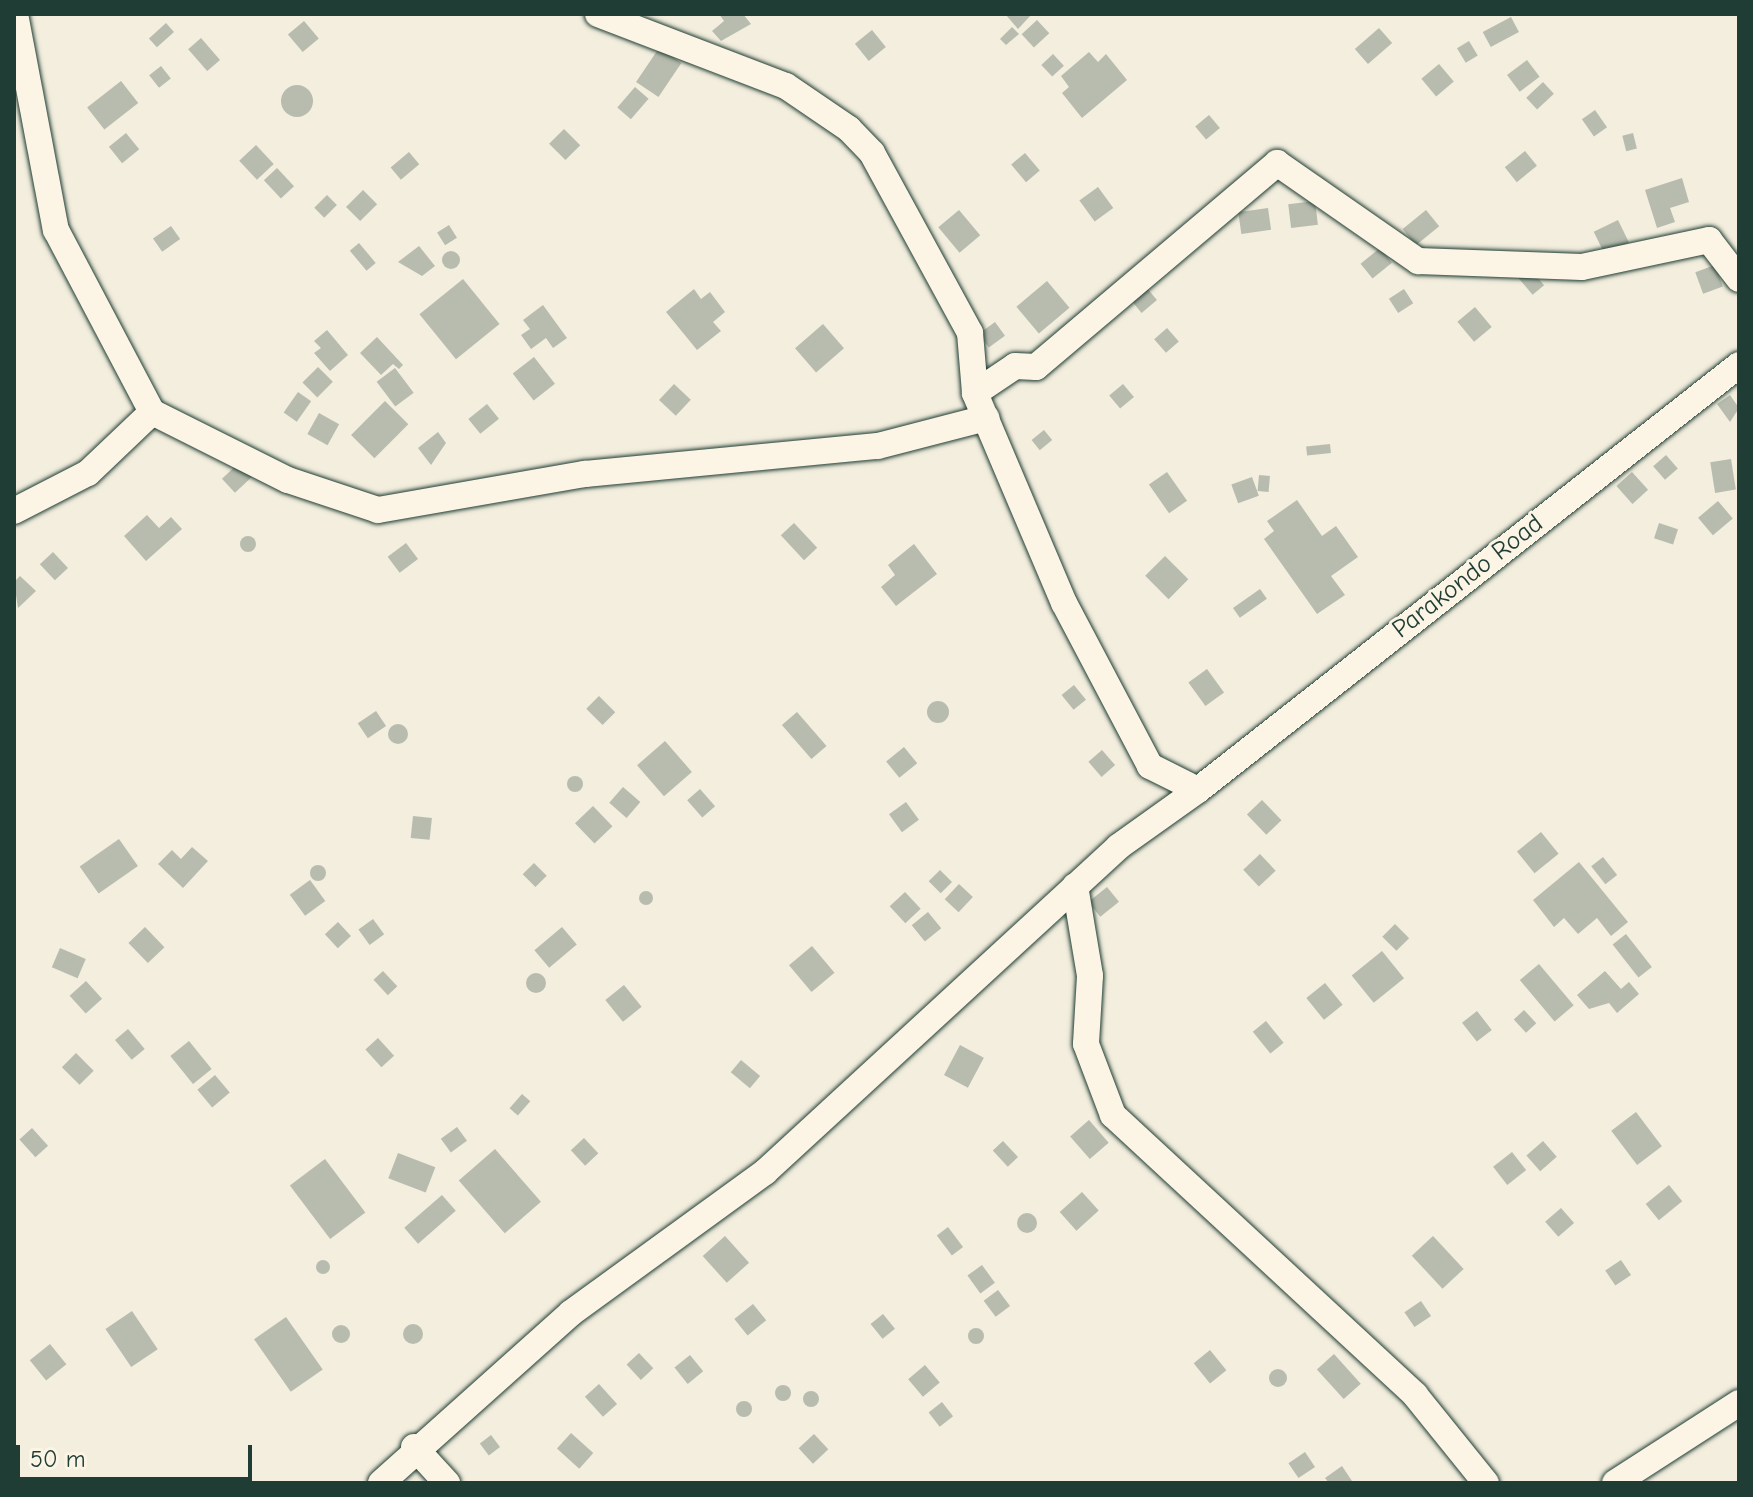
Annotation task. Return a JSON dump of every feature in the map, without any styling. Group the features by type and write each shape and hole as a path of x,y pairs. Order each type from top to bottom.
{"street":[{"path":"15,14 56,230 152,412 288,480 378,510 585,474 878,446 986,418"},
{"path":"598,14 786,86 849,129 872,153 970,333 975,393 1064,603 1150,766 1198,790"},
{"path":"975,393 1015,366 1036,367 1277,163 1418,261 1582,267 1709,240 1739,279"},
{"name":"Parakondo Road","path":"381,1483 414,1447 571,1313 765,1172 1075,886 1739,365"},
{"path":"14,511 88,473 152,412"},
{"path":"1075,886 1090,976 1086,1044 1113,1115 1415,1395 1486,1483"},
{"path":"1615,1483 1739,1403"},
{"path":"414,1447 447,1483"}],"building":[{"path":"719,14 743,14 751,24 721,41 712,31 724,21"},
{"path":"1008,14 1032,14 1018,29 1006,15"},
{"path":"1511,17 1519,32 1491,47 1483,32"},
{"path":"1037,20 1049,33 1034,47 1022,34"},
{"path":"304,21 319,39 303,52 288,34"},
{"path":"166,23 174,32 157,47 149,38"},
{"path":"1012,27 1019,34 1006,45 1000,39"},
{"path":"1379,28 1392,43 1368,64 1355,49"},
{"path":"872,30 886,47 869,61 855,44"},
{"path":"201,38 220,60 207,71 188,49"},
{"path":"1469,41 1478,56 1466,63 1457,48"},
{"path":"659,48 681,63 658,97 636,82"},
{"path":"1089,52 1098,62 1106,54 1127,80 1082,118 1062,93 1069,87 1061,76"},
{"path":"1053,54 1064,66 1052,77 1041,65"},
{"path":"1527,60 1540,77 1520,92 1507,75"},
{"path":"1439,64 1454,82 1436,96 1421,79"},
{"path":"161,66 171,79 159,88 149,75"},
{"path":"121,81 138,103 104,130 87,107"},
{"path":"1543,82 1554,94 1537,109 1526,98"},
{"path":"297,85 308,90 313,101 308,112 297,117 286,112 281,101 286,90"},
{"path":"635,87 649,99 631,119 617,107"},
{"path":"1595,110 1607,127 1594,136 1582,119"},
{"path":"1209,115 1220,128 1206,140 1195,127"},
{"path":"564,129 580,145 565,160 549,144"},
{"path":"126,133 139,149 122,163 109,147"},
{"path":"1633,133 1637,149 1626,151 1622,136"},
{"path":"256,145 274,164 257,180 239,161"},
{"path":"1525,151 1537,166 1517,182 1505,167"},
{"path":"409,152 419,164 401,180 391,167"},
{"path":"1025,153 1040,171 1026,182 1011,165"},
{"path":"277,168 294,186 281,199 264,180"},
{"path":"1682,178 1689,202 1670,208 1675,222 1657,228 1645,190"},
{"path":"1098,187 1113,208 1095,222 1079,201"},
{"path":"363,190 377,204 360,221 346,207"},
{"path":"327,195 337,205 324,218 314,208"},
{"path":"1315,201 1318,225 1291,228 1288,204"},
{"path":"1268,208 1271,230 1241,234 1238,212"},
{"path":"959,210 980,235 960,253 938,227"},
{"path":"1426,210 1439,226 1416,245 1403,229"},
{"path":"1618,220 1629,242 1605,254 1594,232"},
{"path":"449,225 457,238 445,245 437,232"},
{"path":"171,226 180,239 162,252 153,239"},
{"path":"359,243 376,263 367,271 350,251"},
{"path":"419,246 435,266 422,276 398,262"},
{"path":"1380,248 1392,263 1373,278 1361,264"},
{"path":"451,251 460,260 451,269 442,260"},
{"path":"1715,265 1723,287 1703,294 1695,272"},
{"path":"1528,266 1544,285 1533,295 1517,276"},
{"path":"463,279 500,324 456,359 419,314"},
{"path":"1047,281 1069,308 1039,334 1016,307"},
{"path":"1146,287 1157,300 1142,313 1131,300"},
{"path":"694,289 701,299 710,292 725,312 713,322 721,331 697,350 666,312"},
{"path":"1404,289 1413,303 1398,313 1389,299"},
{"path":"543,305 567,338 553,348 546,338 531,349 521,335 530,329 523,320"},
{"path":"1475,307 1492,327 1474,342 1457,322"},
{"path":"995,322 1005,336 989,348 979,334"},
{"path":"823,324 844,348 816,372 795,348"},
{"path":"1167,328 1179,342 1166,353 1154,339"},
{"path":"327,330 348,355 330,371 314,353 321,348 314,341"},
{"path":"377,337 403,365 399,369 393,364 381,375 360,353"},
{"path":"534,357 555,384 534,400 513,374"},
{"path":"318,367 333,382 317,397 302,383"},
{"path":"395,368 414,393 395,407 377,382"},
{"path":"674,384 691,400 676,416 659,400"},
{"path":"1123,384 1134,397 1120,409 1109,396"},
{"path":"298,392 311,401 297,422 284,412"},
{"path":"1730,395 1739,408 1730,422 1717,404"},
{"path":"385,401 408,424 374,458 351,435"},
{"path":"487,404 499,419 480,434 468,419"},
{"path":"319,413 339,424 327,445 307,434"},
{"path":"1044,430 1052,440 1040,450 1032,440"},
{"path":"438,432 446,443 431,465 418,448"},
{"path":"1330,444 1331,453 1307,455 1306,447"},
{"path":"1666,455 1678,469 1665,480 1653,466"},
{"path":"1731,459 1736,490 1715,493 1710,462"},
{"path":"241,461 254,475 235,493 222,479"},
{"path":"1167,472 1187,501 1169,513 1149,485"},
{"path":"1632,472 1648,490 1632,504 1616,486"},
{"path":"1259,475 1270,476 1269,492 1258,491"},
{"path":"1252,477 1259,496 1238,503 1231,485"},
{"path":"1297,500 1322,536 1336,526 1358,557 1331,576 1345,595 1317,614 1264,539 1274,531 1267,521"},
{"path":"1718,501 1733,519 1713,535 1698,518"},
{"path":"147,515 159,528 171,517 182,529 146,561 124,536"},
{"path":"794,523 817,548 804,560 781,535"},
{"path":"1659,523 1678,529 1673,544 1654,538"},
{"path":"245,536 251,536 256,544 254,550 245,552 240,547 240,541"},
{"path":"406,543 418,559 400,573 388,557"},
{"path":"914,544 937,574 896,606 881,587 895,575 888,565"},
{"path":"53,552 68,568 55,580 40,564"},
{"path":"1165,556 1188,579 1169,599 1145,576"},
{"path":"20,576 36,591 18,608 14,582"},
{"path":"1260,589 1267,599 1240,618 1233,608"},
{"path":"1207,669 1224,692 1205,706 1188,683"},
{"path":"1074,685 1086,700 1074,710 1062,695"},
{"path":"599,696 615,712 603,725 586,709"},
{"path":"934,701 942,701 949,712 942,723 934,723 927,716 927,708"},
{"path":"376,711 386,726 368,738 358,723"},
{"path":"797,712 827,746 811,759 782,725"},
{"path":"394,724 402,724 408,734 402,744 394,744 388,738 388,730"},
{"path":"665,741 692,772 664,796 637,765"},
{"path":"904,747 917,763 899,778 886,761"},
{"path":"1102,750 1115,765 1102,777 1088,762"},
{"path":"572,776 578,776 583,784 581,790 572,792 567,787 567,781"},
{"path":"623,787 640,802 627,818 609,803"},
{"path":"700,789 715,806 702,818 687,800"},
{"path":"1262,800 1281,820 1266,835 1247,815"},
{"path":"906,802 919,820 902,832 889,814"},
{"path":"593,806 612,826 594,844 575,823"},
{"path":"413,816 432,818 430,840 411,838"},
{"path":"1541,832 1559,854 1535,873 1517,852"},
{"path":"119,839 138,866 99,894 80,867"},
{"path":"192,847 208,861 183,888 158,864 172,850 181,859"},
{"path":"1260,854 1276,871 1259,887 1243,870"},
{"path":"1603,857 1617,875 1605,884 1591,866"},
{"path":"1579,862 1628,922 1611,936 1597,918 1578,934 1564,918 1554,927 1533,900"},
{"path":"534,863 547,876 535,887 523,874"},
{"path":"315,865 321,865 326,873 324,879 315,881 310,876 310,870"},
{"path":"940,870 952,882 941,893 929,881"},
{"path":"310,880 325,901 305,916 290,895"},
{"path":"959,884 973,897 959,912 945,899"},
{"path":"1107,887 1119,902 1100,917 1088,902"},
{"path":"646,891 653,898 646,905 639,898"},
{"path":"905,892 921,909 905,923 890,906"},
{"path":"928,912 941,928 925,942 912,925"},
{"path":"373,919 384,934 370,945 358,930"},
{"path":"338,922 351,936 338,948 325,934"},
{"path":"1395,924 1409,938 1396,951 1382,937"},
{"path":"145,927 164,947 148,963 128,943"},
{"path":"562,927 577,945 549,968 534,950"},
{"path":"1626,934 1652,967 1638,978 1613,944"},
{"path":"812,946 834,973 812,992 789,965"},
{"path":"60,948 86,959 78,978 52,967"},
{"path":"1382,951 1404,978 1374,1003 1352,976"},
{"path":"1539,964 1574,1005 1555,1021 1520,980"},
{"path":"383,971 397,986 388,995 373,980"},
{"path":"1605,971 1621,989 1629,982 1639,994 1617,1013 1609,1003 1589,1009 1577,995"},
{"path":"536,973 543,976 546,983 543,990 536,993 529,990 526,983 529,976"},
{"path":"86,981 102,999 86,1014 70,996"},
{"path":"1325,983 1343,1005 1324,1020 1306,998"},
{"path":"624,985 642,1007 623,1022 605,1000"},
{"path":"1524,1010 1536,1023 1526,1033 1514,1020"},
{"path":"1477,1011 1492,1030 1477,1042 1462,1023"},
{"path":"1266,1021 1284,1043 1270,1053 1253,1032"},
{"path":"128,1029 145,1049 132,1060 115,1040"},
{"path":"378,1038 394,1056 381,1067 365,1049"},
{"path":"189,1041 212,1069 193,1084 170,1056"},
{"path":"960,1045 984,1058 968,1088 944,1075"},
{"path":"76,1053 94,1071 80,1085 62,1067"},
{"path":"741,1060 760,1076 750,1088 731,1072"},
{"path":"215,1075 230,1093 212,1107 197,1090"},
{"path":"522,1094 530,1101 518,1116 510,1108"},
{"path":"1636,1112 1662,1146 1637,1165 1611,1131"},
{"path":"1089,1120 1109,1143 1090,1159 1070,1136"},
{"path":"457,1127 467,1141 451,1153 441,1139"},
{"path":"32,1128 48,1146 35,1157 19,1139"},
{"path":"584,1138 598,1153 585,1166 571,1150"},
{"path":"1003,1141 1018,1157 1008,1167 993,1151"},
{"path":"1543,1141 1557,1157 1540,1171 1526,1155"},
{"path":"495,1149 541,1202 505,1233 459,1180"},
{"path":"1512,1152 1526,1170 1507,1185 1493,1167"},
{"path":"398,1153 435,1167 426,1193 388,1178"},
{"path":"325,1159 365,1213 330,1239 290,1185"},
{"path":"1669,1185 1682,1201 1659,1220 1646,1204"},
{"path":"1082,1192 1099,1211 1076,1231 1060,1212"},
{"path":"442,1195 456,1211 418,1244 404,1228"},
{"path":"1561,1208 1574,1223 1558,1237 1545,1222"},
{"path":"1027,1213 1034,1216 1037,1223 1034,1230 1027,1233 1020,1230 1017,1223 1020,1216"},
{"path":"948,1227 963,1247 952,1255 937,1235"},
{"path":"725,1236 749,1263 727,1283 703,1256"},
{"path":"1433,1236 1464,1269 1442,1289 1412,1256"},
{"path":"323,1260 330,1267 323,1274 316,1267"},
{"path":"1621,1260 1631,1275 1615,1286 1605,1271"},
{"path":"982,1265 995,1283 980,1293 967,1276"},
{"path":"998,1290 1010,1306 996,1317 984,1301"},
{"path":"1421,1301 1431,1316 1414,1327 1404,1312"},
{"path":"753,1304 766,1320 748,1335 734,1319"},
{"path":"132,1311 158,1349 131,1367 105,1329"},
{"path":"883,1314 895,1329 883,1339 871,1324"},
{"path":"286,1317 323,1369 291,1392 254,1339"},
{"path":"413,1324 420,1327 423,1334 420,1341 413,1344 406,1341 403,1334 406,1327"},
{"path":"341,1325 350,1334 341,1343 332,1334"},
{"path":"976,1328 982,1330 982,1342 976,1344 970,1342 968,1336 970,1330"},
{"path":"50,1344 66,1364 46,1381 30,1360"},
{"path":"1210,1350 1226,1370 1210,1383 1194,1363"},
{"path":"639,1353 653,1368 641,1380 627,1365"},
{"path":"1334,1354 1361,1384 1344,1399 1317,1369"},
{"path":"690,1355 703,1371 688,1384 674,1368"},
{"path":"925,1365 940,1383 923,1397 908,1379"},
{"path":"1278,1369 1287,1378 1278,1387 1269,1378"},
{"path":"599,1384 617,1404 603,1417 585,1397"},
{"path":"780,1385 786,1385 791,1393 789,1399 780,1401 775,1396 775,1390"},
{"path":"808,1391 814,1391 819,1399 817,1405 808,1407 803,1402 803,1396"},
{"path":"744,1401 750,1403 750,1415 744,1417 738,1415 736,1409 738,1403"},
{"path":"942,1402 953,1416 940,1427 929,1412"},
{"path":"571,1433 593,1453 579,1469 557,1449"},
{"path":"814,1434 828,1449 813,1464 799,1448"},
{"path":"491,1435 500,1447 489,1455 480,1443"},
{"path":"1305,1452 1315,1467 1298,1478 1288,1463"},
{"path":"1342,1466 1352,1481 1329,1483 1325,1478"}]}
